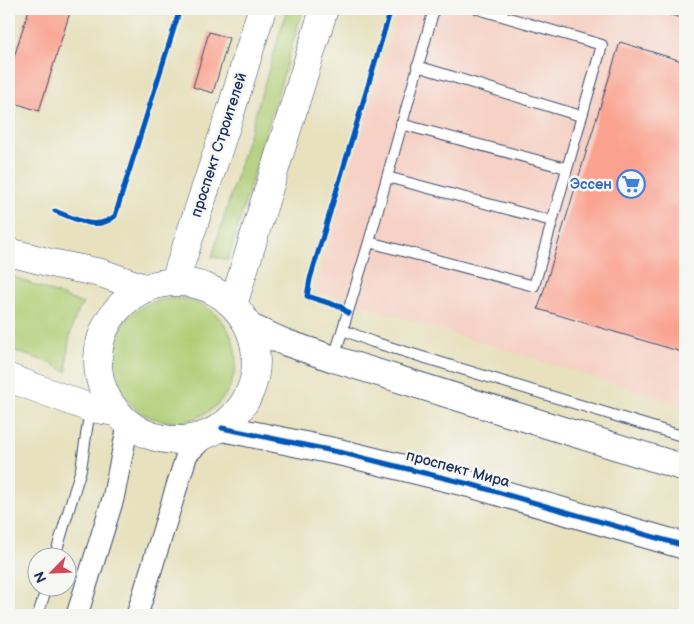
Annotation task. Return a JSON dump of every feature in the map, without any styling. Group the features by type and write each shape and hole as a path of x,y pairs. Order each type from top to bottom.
{"main road":[{"name":"проспект Строителей","path":"174,281 230,114 262,9"},
{"path":"241,315 312,46 324,9"},
{"path":"9,252 101,274 144,288"},
{"path":"9,378 111,415 146,435 166,440 186,441 214,432 238,412 250,392 256,370 256,347 241,315 206,287 174,281 144,288 128,297 115,310 105,325 96,361 99,380 111,415"}],"street":[{"path":"241,315 284,342 685,468"},
{"path":"78,615 113,499 111,415"},
{"path":"137,615 187,454 214,432"},
{"name":"проспект Мира","path":"214,432 343,453 473,485 685,546"}],"lane":[{"path":"334,359 370,242 434,9"},
{"path":"370,242 534,286 602,45 478,9"},
{"path":"670,9 685,14"},
{"path":"417,66 581,116"},
{"path":"401,124 566,168"},
{"path":"387,177 552,221"},
{"path":"343,330 373,342 685,437"},
{"path":"59,546 81,469 111,415"},
{"path":"38,615 43,596"}],"shaded area":[{"path":"399,9 648,9 685,20 685,406 319,292 316,282"}],"green space":[{"path":"287,9 303,9 228,260 212,257"},
{"path":"9,275 83,304 72,328 67,372 53,364 9,349"},
{"path":"174,298 198,302 218,316 232,336 236,360 232,384 218,404 198,418 174,422 150,418 130,404 116,384 112,360 116,336 130,316 150,302"}],"building":[{"path":"29,9 71,9 39,111 9,101 9,73"},
{"path":"209,32 229,38 213,93 193,87"},
{"name":"Эссен","path":"620,42 685,62 685,353 538,309"}],"cycle path":[{"path":"55,211 93,224 108,221 115,216 180,9"},
{"path":"348,313 341,307 307,296 310,279 391,9"},
{"path":"222,428 343,453 473,485 685,546"}],"place":[{"name":"Эссен","path":"631,184"}]}
